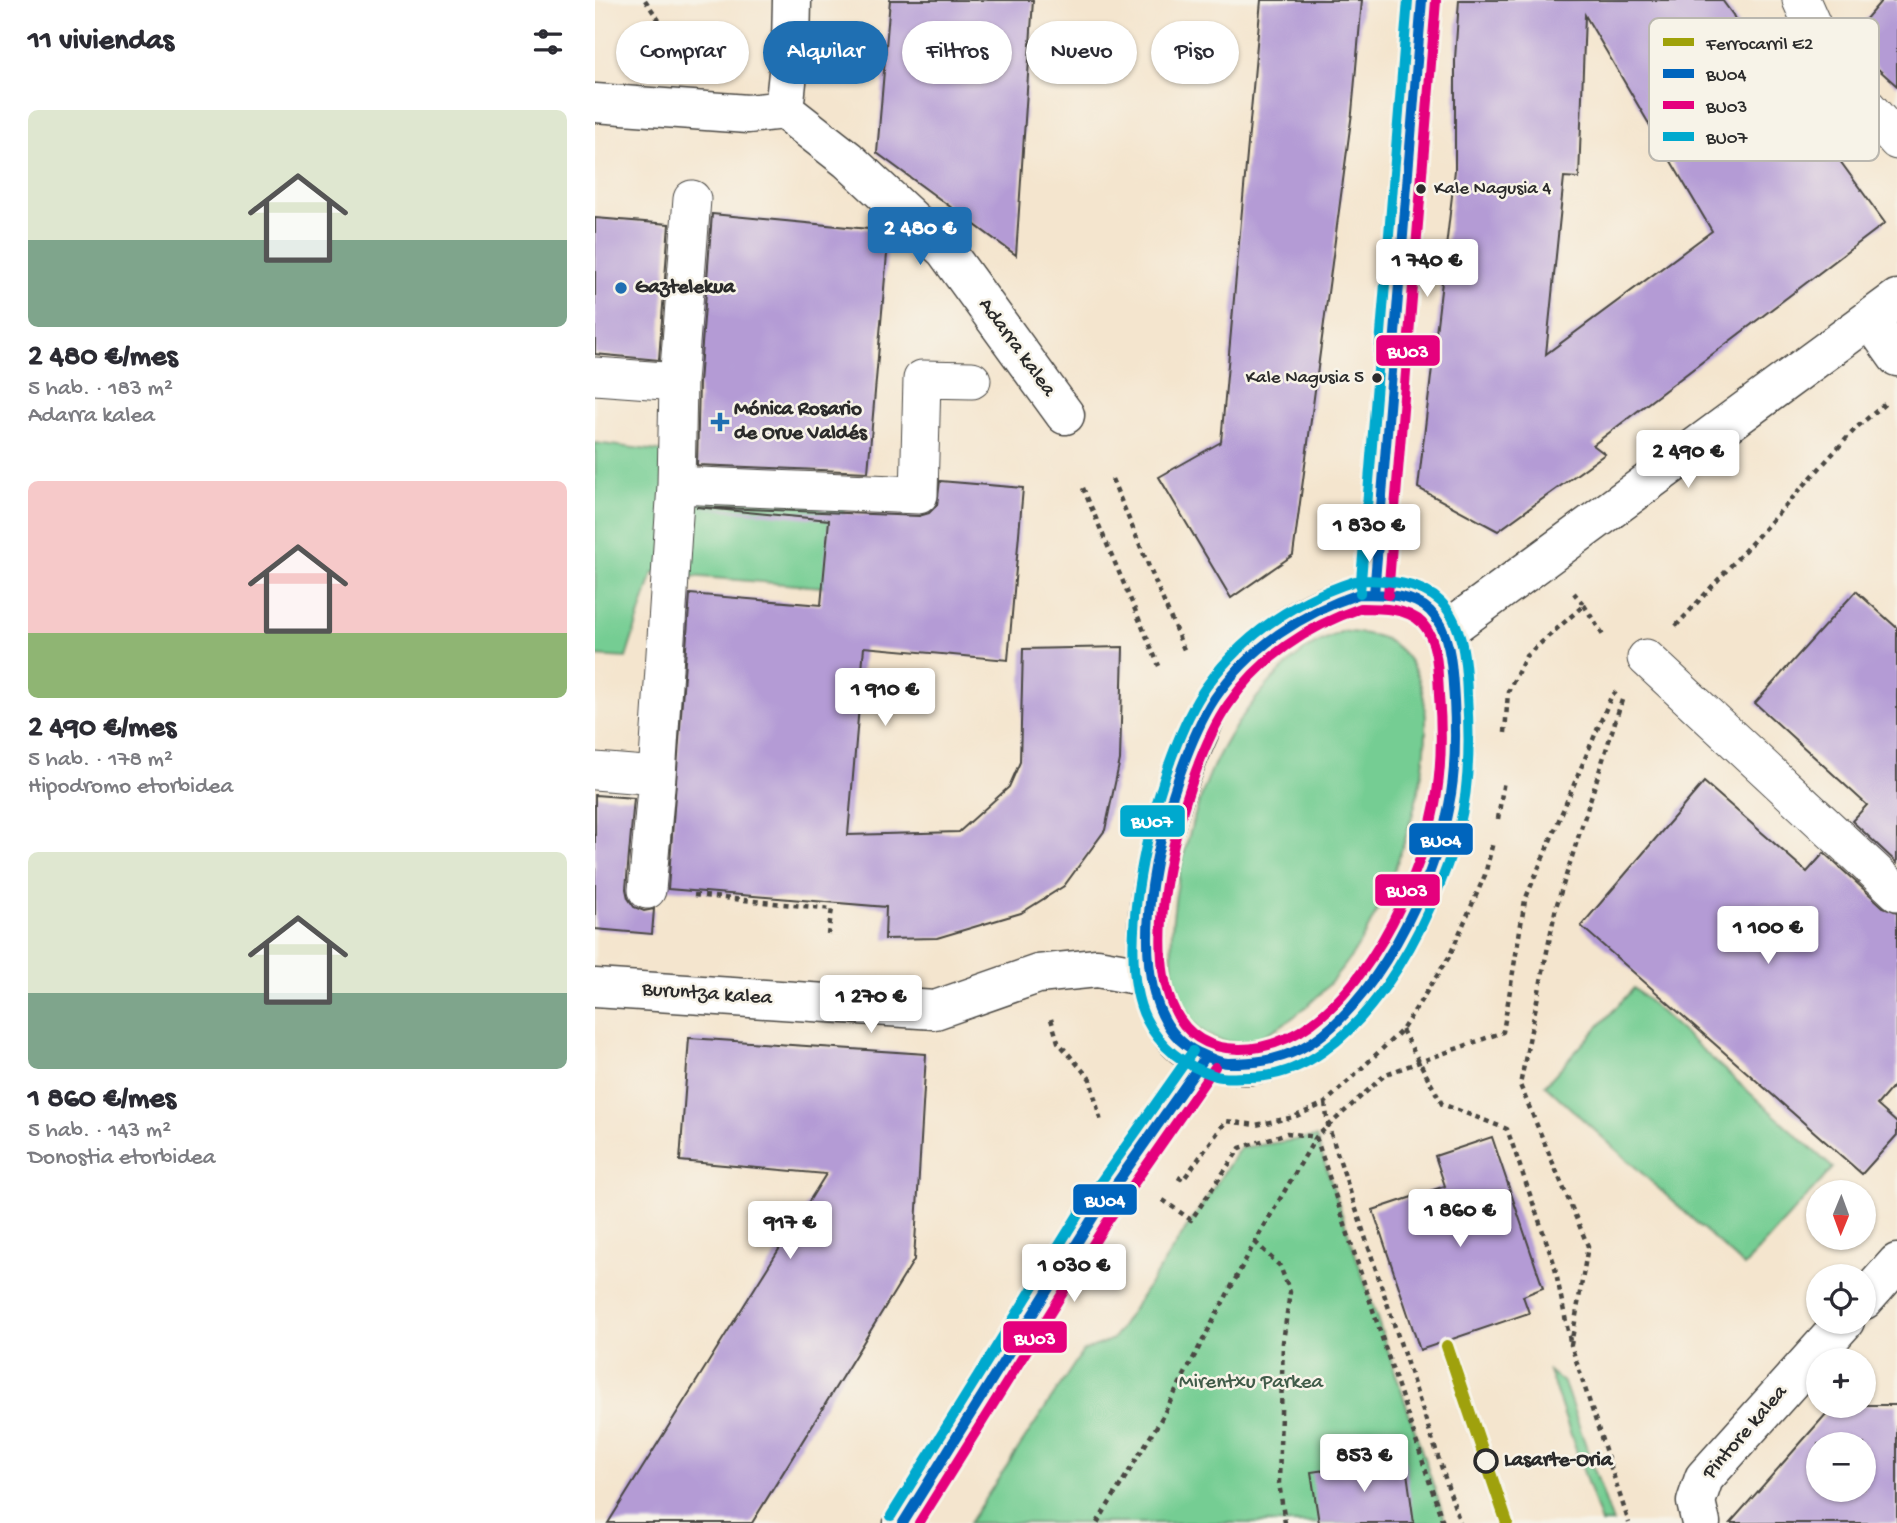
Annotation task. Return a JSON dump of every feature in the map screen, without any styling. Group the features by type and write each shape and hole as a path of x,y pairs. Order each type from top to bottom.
{"street":[{"path":"595,103 748,114 784,110 791,45 792,0"},
{"path":"1374,594 1422,0"},
{"path":"1801,0 1809,18"},
{"name":"Adarra kalea","path":"784,110 848,160 945,250 1065,415"},
{"path":"1879,120 1897,141"},
{"path":"647,890 676,485 678,382 692,199"},
{"path":"1443,633 1884,309 1897,357"},
{"path":"595,376 678,382"},
{"path":"676,485 919,495 922,379 972,380"},
{"path":"1359,594 1409,601 1430,611 1443,633 1452,680 1455,770 1446,823 1432,867 1390,953 1345,1013 1314,1041 1277,1061 1240,1067 1204,1059 1183,1044 1161,1019 1148,977 1147,921 1155,864 1169,807 1214,699 1260,647 1299,617 1331,602 1359,594"},
{"path":"1638,668 1897,892"},
{"path":"595,771 657,776"},
{"name":"Buruntza kalea","path":"595,988 935,1010 1038,974 1097,968 1148,977"},
{"path":"903,1523 1123,1173 1204,1059"},
{"name":"Pintore kalea","path":"1701,1523 1696,1503 1704,1478 1833,1334"}],"path":[{"path":"645,0 669,35 694,87 701,111"},
{"path":"1097,1523 1160,1421 1255,1242 1316,1137 1386,1074 1503,1032 1525,900 1611,697 1857,427 1887,401"},
{"path":"1112,480 1185,652"},
{"path":"1083,488 1159,666"},
{"path":"1571,1345 1588,1246 1520,1085 1556,907 1638,668"},
{"path":"647,890 832,909 828,934"},
{"path":"1402,1030 1442,1104 1507,1129 1554,1263 1571,1345 1629,1523"},
{"path":"1325,1103 1328,1125 1460,1523"},
{"path":"1123,1173 1191,1220 1240,1148 1287,1133 1316,1137"},
{"path":"1316,1137 1443,1523"},
{"path":"1255,1242 1280,1266 1290,1293 1283,1342 1279,1483 1285,1523"}],"green space":[{"path":"595,443 674,453 671,477 846,493 834,588 653,573 626,658 595,656"},
{"path":"1343,631 1370,634 1385,639 1411,663 1424,697 1426,739 1420,784 1393,874 1353,954 1321,993 1295,1016 1249,1042 1243,1043 1205,1033 1182,1006 1173,967 1173,920 1180,870 1207,781 1221,751 1258,696 1305,650"},
{"path":"1634,988 1833,1168 1822,1180 1806,1180 1806,1198 1744,1266 1545,1085"},
{"name":"Mirentxu Parkea","path":"1316,1137 1446,1523 969,1523 1083,1351 1113,1339 1240,1148"},
{"path":"1549,1371 1564,1383 1613,1523 1601,1523"}],"building":[{"path":"890,0 1033,0 1032,21 1026,21 1027,84 1016,255 877,153 883,84 888,84"},
{"path":"1261,0 1362,0 1352,113 1293,555 1231,598 1159,477 1221,442"},
{"path":"1459,0 1722,0 1734,18 1649,18 1649,124 1585,15 1579,178 1564,177 1546,354 1712,231 1671,161 1840,161 1885,223 1593,445 1605,454 1498,531 1418,488 1455,170 1455,59"},
{"path":"1882,0 1897,0 1897,86 1879,70 1879,18 1867,18"},
{"path":"712,214 889,231 868,472 697,465 699,383"},
{"name":"Gaztelekua","path":"595,218 669,224 659,360 595,354"},
{"path":"940,481 1023,488 1008,660 864,647 848,835 959,832 1009,787 1020,762 1023,649 1123,647 1120,760 1105,830 1064,886 1021,913 937,938 885,939 886,907 668,889 690,594 821,605 829,520 696,507 919,516 929,513 937,505"},
{"path":"1856,591 1897,628 1897,863 1852,821 1867,805 1755,703"},
{"path":"1704,782 1807,872 1824,853 1883,907 1897,912 1897,1082 1877,1105 1897,1123 1897,1135 1862,1174 1581,926"},
{"path":"595,795 634,798 626,889 634,907 644,911 654,909 652,934 595,929"},
{"path":"689,1038 926,1054 914,1260 752,1523 608,1523 826,1174 680,1161"},
{"path":"1492,1137 1543,1288 1523,1296 1529,1313 1420,1350 1373,1210 1445,1186 1435,1156"},
{"path":"1876,1405 1897,1405 1897,1523 1730,1523 1806,1437 1806,1502 1876,1502 1876,1432 1810,1432 1823,1418 1876,1418"},
{"path":"1405,1458 1414,1523 1319,1523 1311,1472"}],"rail line":[{"name":"E2","path":"1447,1346 1507,1523"}],"transit line":[{"name":"BU07","path":"1360,593 1408,0"},
{"name":"BU04","path":"1374,594 1422,0"},
{"name":"BU03","path":"1388,595 1436,1"},
{"name":"BU07","path":"1355,581 1291,610 1236,651 1206,687 1189,716 1172,755 1157,801 1137,899 1133,946 1136,987 1146,1019 1166,1047 1194,1067 1216,1076 1249,1077 1288,1070 1324,1051 1357,1022 1385,986 1410,946 1431,905 1459,828 1467,779 1469,729 1464,659 1455,622 1441,602 1423,590 1391,582 1359,580"},
{"name":"BU04","path":"1359,594 1397,596 1423,605 1437,620 1447,641 1453,677 1455,753 1442,836 1415,907 1397,942 1376,976 1352,1006 1327,1031 1291,1053 1256,1062 1221,1062 1199,1053 1169,1027 1153,988 1148,938 1152,884 1163,829 1179,776 1197,731 1215,698 1229,680 1244,663 1279,634 1317,611 1359,594"},
{"name":"BU03","path":"1361,608 1393,610 1416,618 1427,630 1436,657 1441,722 1439,777 1426,840 1412,880 1393,921 1370,960 1343,995 1312,1024 1277,1042 1239,1049 1196,1037 1172,1004 1162,957 1164,901 1174,842 1191,786 1210,738 1228,705 1255,673 1270,658 1304,634 1361,608"},
{"name":"BU07","path":"891,1516 1083,1207 1193,1051"},
{"name":"BU04","path":"903,1523 1095,1214 1204,1059"},
{"name":"BU03","path":"919,1523 1107,1222 1215,1067"}],"place":[{"name":"Kale Nagusia 4","path":"1421,189"},
{"name":"Gaztelekua","path":"621,288"},
{"name":"Kale Nagusia 5","path":"1377,378"},
{"name":"Mónica Rosario de Orue Valdés","path":"720,422"},
{"name":"Lasarte-Oria","path":"1486,1461"}]}
